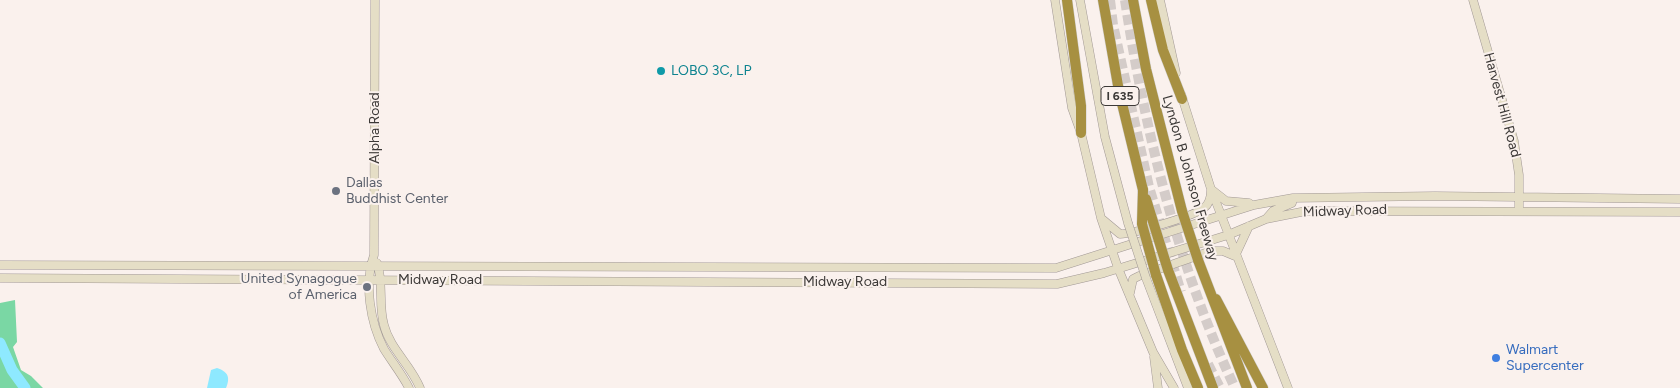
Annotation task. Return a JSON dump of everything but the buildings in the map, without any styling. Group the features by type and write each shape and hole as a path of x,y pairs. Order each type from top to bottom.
{"highway":[{"path":"1067,0 1081,106 1081,133"},
{"name":"I 635","path":"1103,0 1119,91 1143,190 1168,270 1213,388"},
{"name":"Lyndon B Johnson Freeway","path":"1133,0 1146,69 1173,179 1198,260 1247,388"},
{"path":"1151,0 1163,50 1182,99"},
{"path":"1143,190 1142,224 1151,277 1198,388"},
{"path":"1207,285 1224,310 1263,388"}],"main road":[{"name":"Alpha Road","path":"375,0 374,255 370,267 370,280 375,327 385,350 408,388"},
{"path":"1055,0 1072,108 1081,133 1101,218 1118,268 1153,352 1174,388"},
{"path":"1080,0 1105,137 1128,223 1151,277 1188,388"},
{"name":"Lyndon B Johnson Freeway","path":"1160,0 1182,99 1211,189 1286,388"},
{"name":"Harvest Hill Road","path":"1473,0 1514,141 1519,211"},
{"path":"1101,218 1120,234 1134,232 1199,211 1208,202 1211,189 1231,203 1259,204"},
{"path":"1370,210 1372,196"},
{"path":"1435,196 1435,210"},
{"name":"Midway Road","path":"0,265 1056,268 1220,215 1259,204 1293,198 1435,196 1680,199"},
{"path":"1266,219 1273,211 1292,203 1293,198"},
{"name":"Midway Road","path":"0,278 220,281 379,280 1057,284 1228,235 1266,219 1319,210 1680,212"},
{"path":"1131,299 1130,286 1133,279 1139,276 1211,251 1223,251 1235,256 1249,225"},
{"name":"Alpha Road","path":"374,255 378,266 380,306 387,334 414,374 420,388"},
{"path":"220,266 220,281"},
{"path":"907,268 907,282"},
{"path":"1014,268 1014,283"},
{"path":"1153,352 1158,388"}],"green space":[{"path":"15,300 17,342 13,347 21,370 31,376 43,388 0,388 0,303"}],"water":[{"path":"217,368 226,373 228,381 226,388 207,388 211,370"}],"waterway":[{"path":"0,343 12,370 25,388"}],"tunnel":[{"path":"1110,0 1113,25 1149,187 1181,292"},
{"path":"1125,0 1143,99 1166,198 1180,247 1197,295 1235,388"},
{"path":"1208,364 1220,388"}],"place":[{"name":"LOBO 3C, LP","path":"661,71"},
{"name":"Dallas Buddhist Center","path":"336,191"},
{"name":"United Synagogue of America","path":"367,287"},
{"name":"Walmart Supercenter","path":"1496,358"}]}
